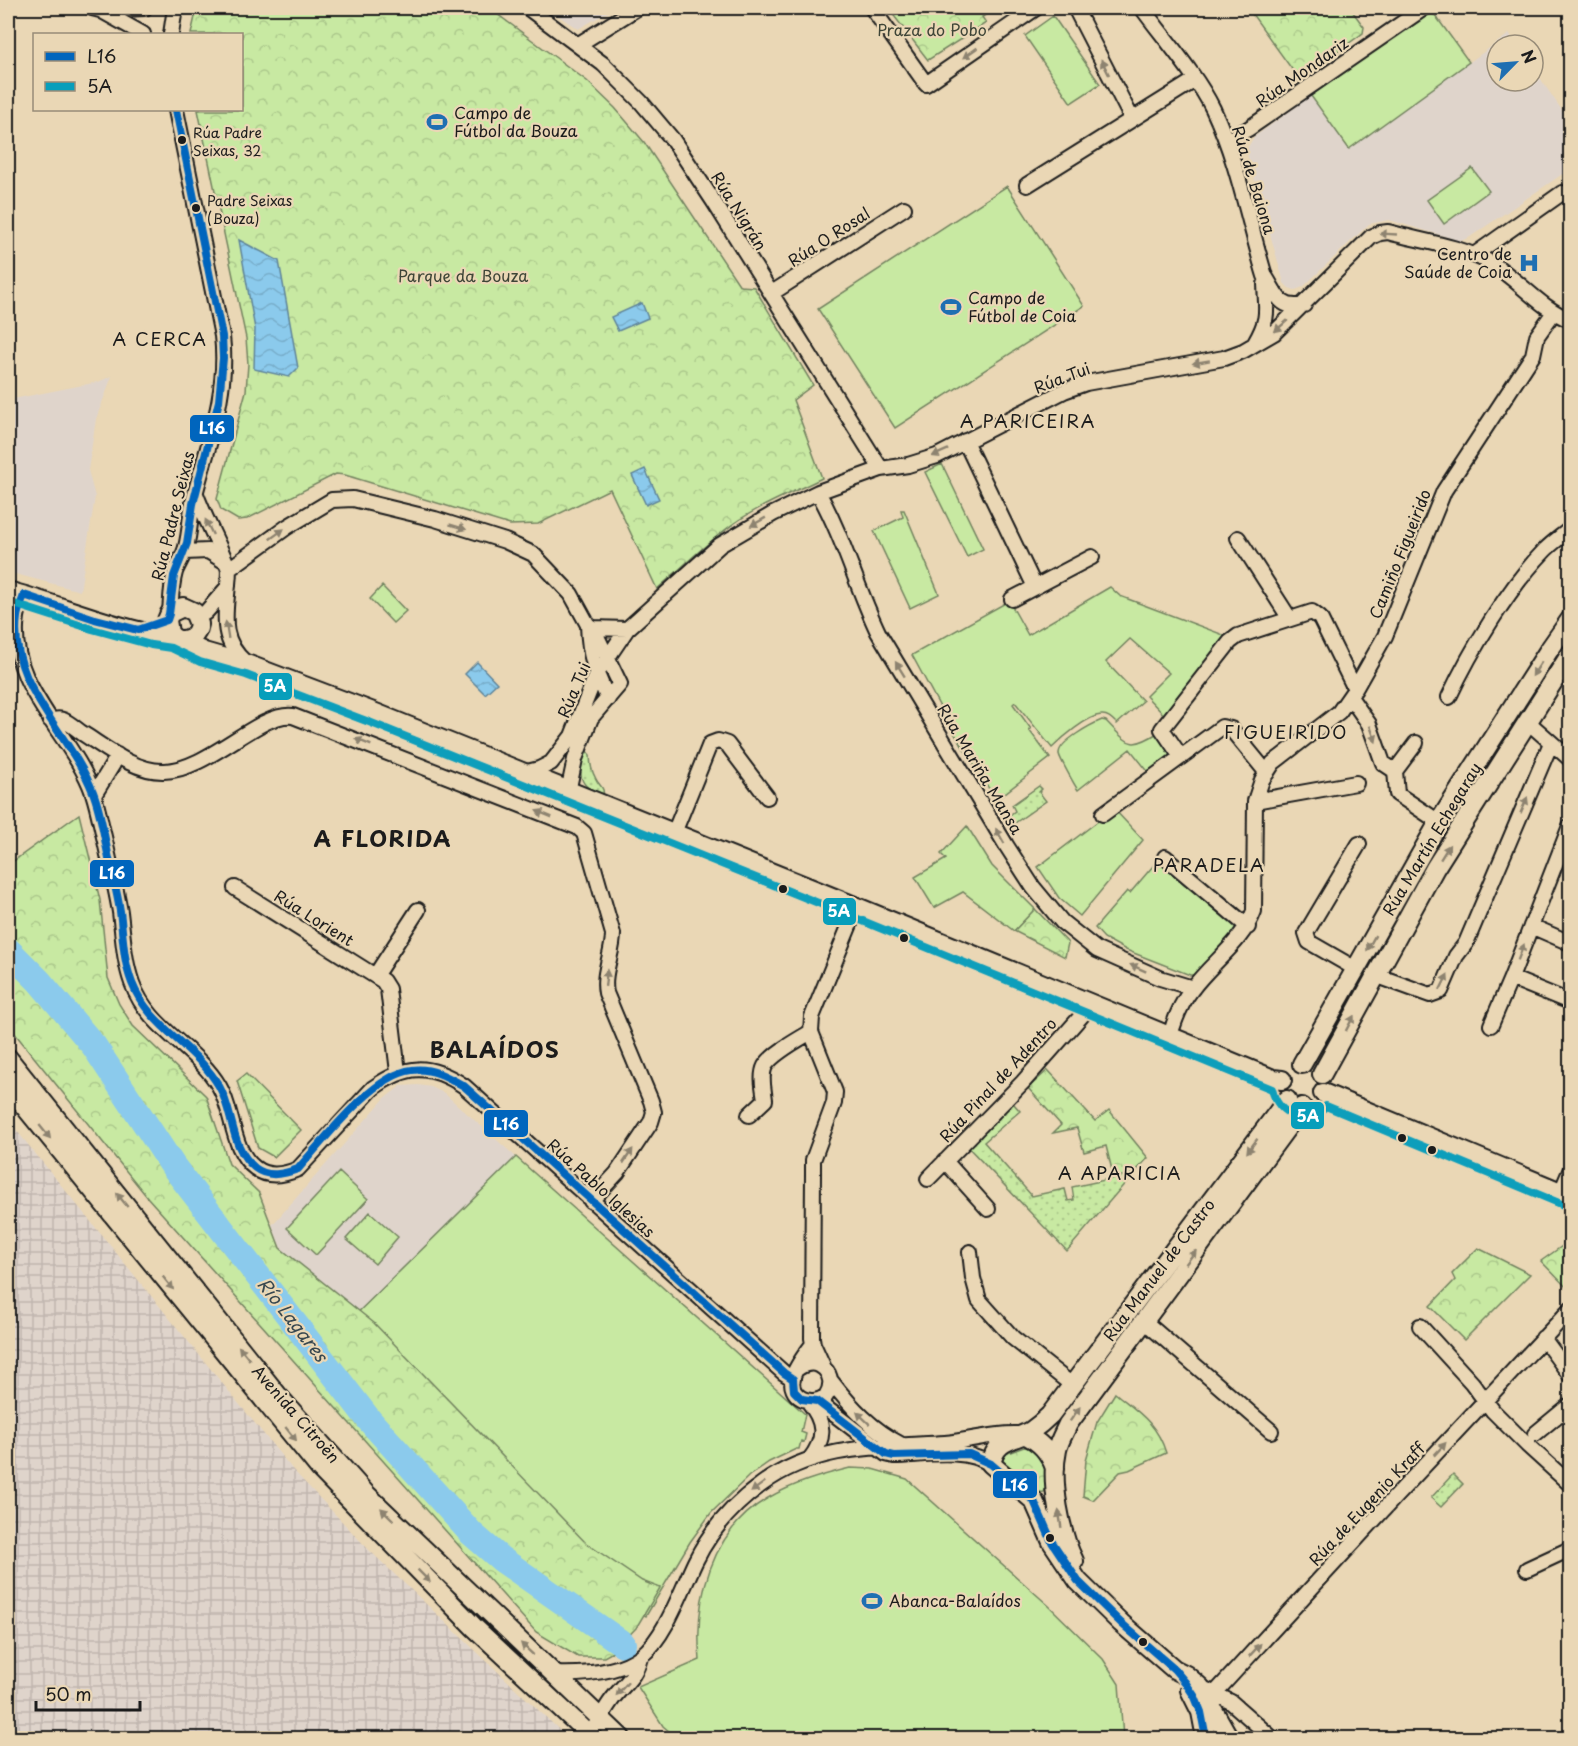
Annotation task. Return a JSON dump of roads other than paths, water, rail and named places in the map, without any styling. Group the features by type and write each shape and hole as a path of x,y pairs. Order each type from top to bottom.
{"main road":[{"path":"16,593 95,619 177,639 188,640 194,636 199,620"},
{"path":"138,630 168,617 183,607 190,609 224,658"},
{"path":"168,617 166,627 177,639 204,652 249,665 524,773 857,907 1272,1079 1282,1080"},
{"name":"Rúa Martín Echegaray","path":"1302,1064 1439,822 1570,620"},
{"name":"Rúa Martín Echegaray","path":"1322,1074 1435,868 1570,655"},
{"name":"Avenida Citroën","path":"8,1058 280,1398 366,1494 621,1738"},
{"path":"1302,1064 1314,1066 1322,1074 1323,1093 1315,1104 1295,1103 1283,1094 1282,1080 1290,1068 1302,1064"},
{"name":"Avenida Citroën","path":"8,1086 321,1470 464,1616 591,1737"},
{"path":"1323,1093 1566,1194"},
{"name":"Rúa Manuel de Castro","path":"1055,1468 1057,1450 1068,1424 1144,1321 1295,1103"},
{"name":"Rúa Manuel de Castro","path":"1024,1434 1033,1430 1050,1415 1295,1103"},
{"path":"1104,1608 1071,1555 1061,1524 1055,1468 1051,1457 1043,1445 1024,1434 1001,1445 993,1456 992,1464 1034,1501 1052,1542 1078,1581 1104,1608 1174,1669 1195,1697 1201,1712 1206,1738"},
{"path":"1034,1501 1049,1497 1056,1487"},
{"path":"1174,1669 1186,1675 1209,1695 1229,1738"}],"street":[{"path":"96,9 145,8"},
{"path":"171,33 175,8"},
{"name":"Rúa Nigrán","path":"528,8 579,44 627,87 673,140 772,293 881,469"},
{"path":"579,44 637,8"},
{"path":"872,8 926,84 1036,8"},
{"path":"1075,8 1132,119"},
{"name":"Rúa de Baiona","path":"1142,8 1208,99 1227,141 1265,276 1274,294 1289,305 1304,305"},
{"name":"Rúa Mondariz","path":"1227,141 1248,129 1424,8"},
{"path":"96,9 141,33"},
{"path":"1027,186 1195,81"},
{"name":"Rúa Padre Seixas","path":"168,617 175,571 184,552 222,390 224,368 224,350 176,111"},
{"path":"1474,255 1562,193"},
{"name":"Rúa O Rosal","path":"772,293 904,208"},
{"name":"Rúa Tui","path":"524,773 539,770 551,763 573,736 596,675 627,629 720,545 773,514 818,492 881,469 908,465 927,459 1050,398 1086,383 1224,358 1243,351 1274,333 1371,237 1380,233 1388,232 1474,255 1493,264 1554,312 1570,320"},
{"name":"Rúa de Baiona","path":"1255,343 1267,317 1265,276"},
{"name":"Camiño Figueirido","path":"1248,927 1254,911 1255,801 1267,773 1273,763 1339,712 1352,693 1385,636 1444,490 1533,355 1538,336 1554,312"},
{"path":"965,441 1035,586"},
{"name":"Rúa Mariña Mansa","path":"818,492 839,533 866,607 878,632 1033,887 1062,922 1096,950 1160,978 1192,988"},
{"path":"196,494 227,565 225,620 227,638 237,655 249,665"},
{"path":"227,565 332,500 353,499 435,519 505,541 533,554 571,594 607,657"},
{"path":"1449,697 1463,668 1513,589 1546,549 1570,529"},
{"path":"1238,538 1290,619"},
{"path":"184,552 208,551 227,565"},
{"path":"1012,599 1092,557"},
{"path":"199,620 227,588"},
{"name":"Rúa Pablo Iglesias","path":"16,593 17,644 29,683 50,720 81,766 94,795 116,889 132,984 141,1002 152,1016 219,1086 246,1161 264,1173 286,1174 298,1169 373,1088 398,1072 417,1069 434,1071 457,1081 784,1373 795,1374"},
{"path":"1181,757 1162,729 1230,642 1238,636 1312,612 1320,618 1352,693 1370,724 1383,763 1395,771"},
{"path":"591,627 627,629"},
{"path":"591,627 588,649 596,675 608,699"},
{"name":"Rúa Tui","path":"568,792 575,759 591,718 620,684 607,657"},
{"path":"50,720 61,719 117,755 141,768 152,771 177,770 228,746 277,716 293,716 577,827 584,832 613,934 613,944 604,983 606,993 654,1112 651,1122 617,1173 591,1201"},
{"path":"1528,722 1570,759"},
{"path":"1103,814 1222,727 1231,729 1267,773"},
{"name":"Rúa Tui","path":"573,736 575,759"},
{"path":"674,833 710,744 718,741 727,744 767,797"},
{"path":"1416,743 1395,771 1397,794 1439,822"},
{"path":"1375,975 1430,995 1441,991 1456,956 1466,943 1551,743"},
{"path":"71,751 84,744 102,746"},
{"path":"94,795 117,755"},
{"path":"1255,801 1356,783"},
{"path":"1491,1025 1569,836"},
{"path":"1356,969 1309,942 1306,933 1359,844"},
{"path":"1165,857 1248,927 1192,988 1178,1009 1170,1036"},
{"name":"Rúa Lorient","path":"235,888 383,981 388,989 398,1072"},
{"path":"812,1401 826,1396 831,1381 813,1344 813,1160 834,1103 835,1092 812,1032 812,1017 857,907"},
{"path":"375,976 418,910"},
{"path":"1532,926 1570,943"},
{"path":"1511,978 1570,1002"},
{"name":"Rúa Pinal de Adentro","path":"928,1179 1023,1082 1092,1004"},
{"path":"749,1115 765,1100 763,1077 765,1067 772,1058 812,1032"},
{"path":"945,1161 988,1209"},
{"path":"1566,1194 1570,1171"},
{"path":"970,1252 973,1278 979,1300 1013,1338 1072,1385"},
{"name":"Rúa de Eugenio Kraff","path":"1209,1695 1570,1310"},
{"name":"Rúa Manuel de Castro","path":"1144,1321 1271,1431"},
{"path":"1420,1326 1472,1383 1493,1411 1570,1484"},
{"path":"1543,1338 1570,1375"},
{"path":"813,1344 795,1374 794,1391 802,1399 812,1401 886,1454 894,1456 959,1453 969,1454 992,1464"},
{"path":"795,1374 807,1364 823,1366"},
{"path":"831,1381 865,1421 887,1438 904,1446"},
{"path":"810,1459 818,1448 821,1430 812,1401"},
{"path":"1535,1434 1570,1405"},
{"path":"553,1674 579,1675 600,1672 614,1669 640,1657 671,1614 696,1561 720,1523 733,1508 764,1482 789,1468 845,1449 904,1446 1024,1434"},
{"path":"1527,1569 1570,1549"},
{"path":"591,1737 611,1700 626,1686 638,1667 640,1657"},
{"path":"1209,1695 1231,1702 1272,1738"}],"water":[{"path":"239,240 279,261 298,368 289,377 254,369 255,329"},
{"path":"642,303 648,318 618,331 611,317"},
{"path":"645,469 659,499 646,505 632,475"},
{"path":"477,662 497,683 485,694 465,674"}],"waterway":[{"name":"Río Lagares","path":"8,950 39,981 94,1046 173,1166 370,1421 471,1533 501,1559 623,1644"}],"place":[{"name":"Campo de Fútbol da Bouza","path":"437,122"},
{"name":"Rúa Padre Seixas, 32","path":"182,140"},
{"name":"Padre Seixas (Bouza)","path":"196,208"},
{"name":"Centro de Saúde de Coia","path":"1529,263"},
{"name":"Campo de Fútbol de Coia","path":"951,307"},
{"name":"Abanca-Balaídos","path":"872,1601"}],"district":[{"name":"A CERCA","path":"160,340"},
{"name":"A PARICEIRA","path":"1028,422"},
{"name":"FIGUEIRIDO","path":"1286,733"},
{"name":"A FLORIDA","path":"383,839"},
{"name":"PARADELA","path":"1209,866"},
{"name":"BALAÍDOS","path":"495,1050"},
{"name":"A APARICIA","path":"1120,1174"}],"park label":[{"name":"Praza do Pobo","path":"932,30"},
{"name":"Parque da Bouza","path":"463,276"}]}
